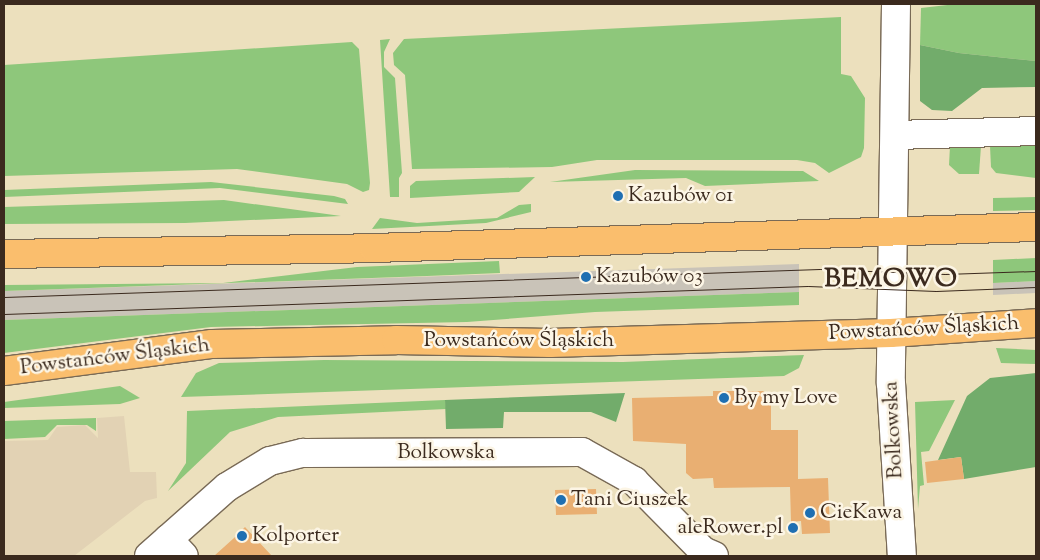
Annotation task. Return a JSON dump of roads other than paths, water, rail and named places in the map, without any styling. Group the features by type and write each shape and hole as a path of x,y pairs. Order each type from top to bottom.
{"main road":[{"path":"4,254 374,248 1036,227"},
{"name":"Powstańców Śląskich","path":"4,371 186,346 249,342 550,343 891,333 1036,323"}],"street":[{"name":"Bolkowska","path":"896,4 891,333 892,416 902,556"},
{"path":"895,135 1036,131"},
{"name":"Bolkowska","path":"167,550 226,487 270,461 303,453 582,452 634,481 705,555"}],"tram line":[{"path":"4,297 820,269 945,274 1036,271"},
{"path":"4,314 808,286 936,291 1036,287"}],"place":[{"name":"Kazubów 01","path":"618,196"},
{"name":"Kazubów 03","path":"586,277"},
{"name":"By my Love","path":"724,398"},
{"name":"Tani Ciuszek","path":"561,500"},
{"name":"CieKawa","path":"810,513"},
{"name":"aleRower.pl","path":"793,528"},
{"name":"Kolporter","path":"242,536"}],"district":[{"name":"BEMOWO","path":"891,280"}]}
